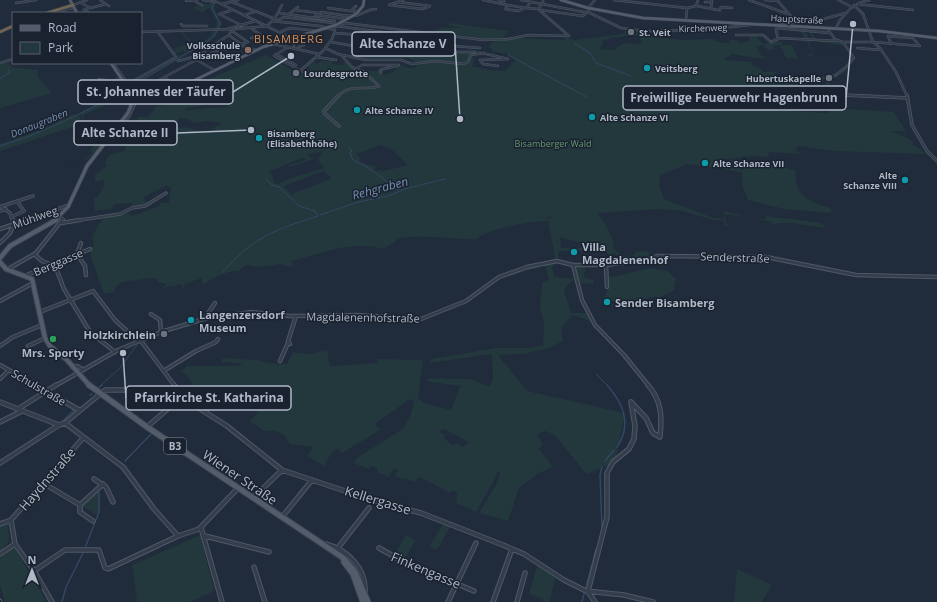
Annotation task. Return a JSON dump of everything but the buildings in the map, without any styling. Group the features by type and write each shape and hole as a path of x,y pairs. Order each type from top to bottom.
{"highway":[{"path":"52,12 64,9 72,4"},
{"path":"2,30 12,25"}],"main road":[{"path":"133,104 178,87 238,60 256,50 331,28 358,12 363,5 364,0"},
{"name":"Hauptstraße","path":"561,0 587,8 632,17 753,24 777,27 796,26 868,30 924,36"},
{"path":"0,258 12,245 60,220 70,205 85,168 131,110 133,104 128,86 113,64"},
{"path":"133,104 146,98"},
{"path":"0,262 2,267 27,276"},
{"name":"B3","path":"27,276 33,283 45,338"},
{"name":"Wiener Straße","path":"45,338 50,346 76,373 99,394 282,518 342,556 350,564 358,576 364,600"}],"street":[{"path":"17,2 36,0"},
{"path":"66,12 64,9 69,8 72,4 87,0"},
{"path":"100,0 109,6"},
{"path":"186,1 197,0 202,5"},
{"path":"203,0 221,4 293,38"},
{"path":"221,4 238,0"},
{"path":"398,2 430,6 423,9 390,5 403,0"},
{"path":"483,0 525,8 583,16 586,13"},
{"path":"499,0 504,1 502,4"},
{"path":"521,0 590,13"},
{"path":"539,9 543,0"},
{"path":"590,13 587,8 595,0"},
{"path":"614,0 687,8 696,6 718,10 721,7 732,8"},
{"path":"653,5 656,0"},
{"path":"696,6 698,0"},
{"path":"745,0 753,1"},
{"path":"749,0 788,14"},
{"path":"766,0 778,1 796,22"},
{"path":"838,0 856,4 913,10"},
{"path":"836,28 846,13 856,4 870,0"},
{"path":"705,2 712,1 711,8"},
{"path":"80,2 90,8"},
{"path":"232,2 275,19"},
{"path":"508,5 505,9 519,11 531,2"},
{"path":"87,12 84,10 106,4"},
{"path":"856,4 869,26 868,30 873,42 881,50 896,72 908,98 910,121 937,162"},
{"path":"142,32 184,30 231,31 267,26 275,19 282,5"},
{"path":"352,11 356,6"},
{"path":"273,21 289,14 298,7"},
{"path":"548,11 551,7 556,7"},
{"path":"328,8 358,12"},
{"path":"313,18 321,12 352,16 362,14 369,8 376,9"},
{"path":"686,21 687,8"},
{"path":"337,25 345,23 400,29 444,36 494,40 516,38 528,35 569,36 539,9"},
{"path":"233,10 219,14 247,28"},
{"path":"295,10 347,19"},
{"path":"245,15 255,12"},
{"path":"279,13 335,21 333,23"},
{"name":"Kirchenweg","path":"590,13 622,28 646,31 701,30 753,24"},
{"path":"777,27 791,22 822,19 846,13"},
{"path":"283,17 447,40"},
{"path":"223,31 256,21"},
{"path":"273,21 331,28 335,30 335,33"},
{"path":"791,22 796,26"},
{"path":"181,24 188,26 207,25 204,31"},
{"path":"184,30 188,26"},
{"path":"777,27 786,30 831,33"},
{"path":"777,27 778,38"},
{"path":"251,38 261,35 252,28"},
{"path":"280,32 290,28 313,29 318,31"},
{"path":"827,28 835,39 842,42 873,42 920,46 911,38 909,34"},
{"path":"353,45 386,37 396,33 400,29"},
{"path":"128,86 176,56 157,31"},
{"path":"178,61 193,58 204,52 228,35 231,31"},
{"path":"211,53 248,43 234,31 231,31"},
{"path":"335,33 354,35 359,33 386,37"},
{"path":"301,70 303,65 316,57 325,48 335,33"},
{"path":"228,35 240,45 256,50"},
{"path":"354,35 357,36 356,38"},
{"path":"736,35 763,35 771,42 778,38 839,41"},
{"path":"444,36 456,52 484,53 508,58 504,60 480,60 483,64 498,66"},
{"path":"891,44 888,36 911,38"},
{"path":"288,40 294,43 294,46"},
{"path":"330,42 412,56"},
{"path":"836,75 845,69 854,58 842,42"},
{"path":"217,43 225,50"},
{"path":"274,44 288,47 304,45"},
{"path":"276,54 285,48 294,46 319,54"},
{"path":"452,46 480,48"},
{"path":"325,48 338,54 366,60 401,60 412,64 447,60 465,64 470,55 484,53"},
{"path":"857,48 881,50"},
{"path":"204,52 215,59"},
{"path":"276,54 274,56 297,70 304,72"},
{"path":"276,54 296,65"},
{"path":"338,54 355,68 365,72 380,86 375,88 355,86 338,94 324,111 325,114 339,126"},
{"path":"316,57 336,60"},
{"path":"193,58 214,70"},
{"path":"0,63 12,60"},
{"path":"135,92 145,89 188,63 196,60"},
{"path":"362,65 360,63 366,60"},
{"path":"113,64 128,86 135,92 138,101"},
{"path":"355,68 362,65 399,65 383,68 381,73"},
{"path":"164,77 178,87"},
{"path":"99,79 112,81 122,78"},
{"path":"145,89 156,95"},
{"path":"820,106 788,92 742,93 735,99 738,103 749,106 832,107 833,103"},
{"path":"833,103 828,94 908,98"},
{"path":"814,98 833,103"},
{"path":"8,270 34,254 60,220 120,214 132,208 145,206 166,193"},
{"path":"1,206 33,196"},
{"path":"11,217 24,211 17,201"},
{"name":"Mühlweg","path":"0,229 70,205"},
{"path":"0,243 10,233 14,224 6,209 1,206"},
{"path":"0,212 6,209"},
{"path":"81,243 77,254 85,266 86,275"},
{"name":"Berggasse","path":"27,276 90,249"},
{"path":"34,254 42,261 51,265 57,271 70,300 90,332 115,352"},
{"name":"Senderstraße","path":"557,261 574,264 606,265 646,260 657,256 759,256 856,275 937,277"},
{"name":"Magdalenenhofstraße","path":"18,409 76,373 115,352 161,332 204,318 252,312 296,316 359,315 421,319 466,301 499,277 527,267 557,261"},
{"path":"574,264 582,300 594,325 624,355 656,394 662,416 660,436 655,436 646,418 631,402 635,426 634,439 629,449 613,462 608,473 607,517 588,591 595,602"},
{"path":"606,265 607,287"},
{"path":"0,301 33,283"},
{"name":"Kellergasse","path":"70,300 94,291 115,320 139,341 165,370 184,398 227,426 282,470 375,501 421,513 512,549 524,554 578,588 588,591 624,595 652,602"},
{"path":"39,312 70,300"},
{"path":"204,318 215,303"},
{"path":"151,314 160,320 161,332"},
{"path":"280,361 289,344 296,316"},
{"path":"0,346 13,337 42,324"},
{"path":"28,346 45,338"},
{"path":"165,370 196,351 216,342 218,339"},
{"name":"Schulstraße","path":"0,365 79,410"},
{"path":"72,368 77,366 83,369"},
{"path":"0,379 9,370"},
{"path":"0,463 59,425 65,423 99,394 108,389 146,390 178,400"},
{"path":"147,427 178,400 184,398"},
{"path":"0,402 59,425"},
{"path":"0,422 22,411"},
{"path":"65,423 83,438 124,467 154,509 178,536"},
{"name":"Haydnstraße","path":"11,520 83,438"},
{"path":"253,498 282,470"},
{"path":"94,479 103,484 113,502"},
{"path":"282,518 312,480"},
{"path":"43,483 80,505"},
{"path":"93,521 80,512 80,505 103,484"},
{"path":"34,571 63,550 83,551 100,549 105,568 108,569 178,536 201,528 238,488"},
{"path":"337,549 369,508"},
{"path":"0,524 11,520 15,544 34,571 52,602"},
{"path":"201,528 205,536 222,602"},
{"path":"205,536 269,552"},
{"path":"448,602 476,543"},
{"path":"0,554 15,544"},
{"name":"Wiener Straße","path":"322,544 331,545 348,556 361,571 366,587 364,600"},
{"name":"Finkengasse","path":"379,548 402,561 474,591"},
{"path":"498,602 493,601 512,549"},
{"path":"254,568 265,602"},
{"path":"517,602 525,573"}],"green space":[{"path":"212,1 216,2 214,8 222,24 215,37 132,87 130,84 189,50 186,49 187,51 183,50 184,51 182,52 180,50 181,52 179,53 177,51 178,53 174,54 172,52 176,51 175,48 183,46 170,49 191,43 179,31 182,31 196,46 211,36 212,32 215,31 217,21 209,7 202,13 193,7 206,3 209,5"},
{"name":"Bisamberger Wald","path":"450,23 509,31 503,37 516,37 519,35 517,38 563,40 565,40 564,37 575,40 622,34 624,31 642,31 644,36 682,40 713,39 718,42 728,43 730,40 735,40 740,43 750,41 748,37 755,36 763,44 775,41 782,42 782,45 792,45 798,58 786,58 780,45 773,45 775,49 770,49 770,51 762,45 756,47 763,57 773,58 757,58 731,54 729,57 724,58 726,60 751,62 754,67 758,67 763,72 778,72 774,74 781,77 774,77 777,80 798,83 801,86 818,90 818,94 821,96 825,95 826,80 804,76 828,76 838,73 848,66 850,67 844,73 830,81 830,84 826,85 827,94 831,99 795,92 790,89 788,90 791,92 762,91 743,93 748,105 783,106 769,97 772,97 767,93 775,92 786,100 783,101 789,106 800,106 786,97 788,96 782,92 799,100 805,99 798,101 805,106 786,107 792,111 828,113 833,108 894,112 906,131 892,131 908,138 914,143 912,144 927,154 833,151 799,146 795,150 801,154 769,152 768,157 756,156 714,160 715,162 734,159 739,161 742,173 720,168 718,163 716,163 718,165 716,168 687,164 660,176 659,185 664,199 711,217 724,219 725,211 746,217 726,214 725,220 729,227 725,226 723,220 713,220 683,211 660,209 598,213 611,235 614,249 624,256 634,255 635,252 646,251 655,256 627,261 613,253 610,258 606,251 558,251 558,263 552,266 554,277 574,279 564,290 571,313 587,313 592,322 573,315 561,328 563,341 549,348 524,354 498,355 527,391 625,413 615,463 586,474 555,435 545,431 537,435 543,444 539,449 553,467 539,473 519,488 508,521 479,513 497,483 500,473 498,471 494,481 476,512 456,503 457,493 453,490 450,493 419,477 414,482 403,478 402,479 395,476 398,470 394,468 389,477 377,472 377,468 371,466 369,469 353,463 357,458 404,428 411,414 414,401 410,399 375,424 380,430 342,453 337,448 332,452 324,466 307,456 313,447 290,444 284,435 275,431 264,431 249,421 258,413 245,405 248,401 240,398 232,405 226,404 233,398 228,395 219,402 212,398 200,398 189,378 181,371 187,366 239,366 242,363 221,362 223,358 258,360 269,363 287,364 293,352 307,354 327,350 330,366 378,363 377,359 423,360 418,398 424,403 451,410 460,386 425,381 429,378 470,379 489,386 493,381 492,354 430,363 431,359 496,348 528,348 543,345 544,323 540,307 542,283 551,278 548,279 546,266 507,277 510,273 555,258 548,219 553,216 547,218 548,221 532,222 499,229 481,235 477,239 406,237 397,239 395,242 383,249 371,246 360,246 326,251 291,261 293,265 290,267 280,264 259,267 247,265 242,267 239,271 234,271 215,277 202,285 202,278 185,284 183,291 183,286 178,284 171,288 172,285 163,289 166,284 157,282 158,279 153,278 122,282 115,288 114,292 104,294 91,257 91,248 94,246 92,236 101,221 105,217 128,213 132,216 157,207 160,203 169,202 171,188 166,186 145,196 144,198 148,204 132,208 132,203 115,204 111,209 95,211 94,199 99,195 105,184 103,180 95,182 95,175 107,166 104,164 109,155 124,151 126,148 123,146 132,132 138,117 148,116 151,114 149,112 152,113 155,106 164,105 163,104 192,86 266,55 294,71 310,69 307,66 310,64 307,63 312,61 317,64 321,61 333,61 332,64 342,65 345,61 356,69 379,71 381,75 388,74 396,70 395,66 400,65 412,68 419,64 408,58 365,58 351,55 354,53 372,54 370,56 401,55 409,57 417,54 394,50 395,49 433,53 426,52 433,52 431,51 405,48 405,46 372,41 410,44 358,36 454,49 455,51 481,51 481,53 471,55 471,57 474,58 472,66 490,70 505,71 515,60 508,54 491,51 492,49 488,47 494,41 514,44 434,31 445,26 443,28 463,28 447,25","holes":["635,35 639,37 642,44 624,44 614,50 599,49 603,44 602,41 611,38","200,101 231,101 228,107 185,110 187,108 202,106","178,118 187,119 195,123 207,121 221,123 212,129 201,133 191,128 174,127 175,123 179,122","381,145 391,149 408,165 384,171 376,171 373,170 378,167 360,162 361,160 357,154","323,151 318,160 324,168 277,184 274,183 272,174 268,172 304,157 305,160 286,166 289,167 314,159 307,155","323,171 331,177 330,179 291,194 284,186","560,237 566,239 603,248 561,248","444,429 469,442 463,447 457,443 452,445 444,438 445,435 439,431"]},
{"path":"800,31 804,31 810,39 813,39 809,32 812,32 816,39 843,43 844,46 809,40 813,53"},
{"name":"Bisamberger Wald","path":"809,53 814,54 807,57 798,58 808,56"},
{"path":"8,63 12,67 38,70 38,77 52,93 0,108 0,64"},
{"path":"127,88 128,90 115,101 84,115 82,122 82,116 78,114"},
{"path":"73,114 80,116 80,121 75,126 0,151 0,144 40,130"},
{"path":"83,122 81,125 102,125 111,130 111,135 89,158 66,166 83,160 93,152 90,151 102,135 101,131 98,130 76,129"},
{"path":"742,163 780,166 795,170 797,187 800,193 813,202 831,208 832,213 784,209 748,200 742,185"},
{"path":"766,216 822,223 825,228 790,223 773,225 772,222 752,218 765,219"},
{"path":"575,266 585,266 586,271 583,273 585,278 593,280 593,284 578,283"},
{"path":"651,268 667,271 676,279 674,286 675,290 660,297 650,297 635,303 632,300 625,302 626,305 623,306 598,303 622,305 621,302 603,299 609,287 609,276 612,277"},
{"path":"98,491 100,499 99,513 94,515 92,511 82,507"},
{"path":"8,523 9,542 0,551 0,526"},
{"path":"443,524 450,527 437,550 429,547"},
{"path":"200,535 214,589 212,592 190,602 137,602 132,565"},
{"path":"406,535 416,540 404,560 394,555"},
{"path":"11,549 15,549 47,602 5,602 0,585 0,558"},
{"path":"537,566 555,578 550,602 543,602 543,599 529,594"},
{"path":"737,569 772,585 762,602 734,602"}],"waterway":[{"name":"Donaugraben","path":"0,146 54,126 106,100 207,42 215,35 220,24 212,8 216,0"},
{"path":"574,43 590,53 596,63 631,76"},
{"path":"508,55 587,97"},
{"path":"0,79 10,72 8,69"},
{"path":"349,148 352,151 350,153 353,160 367,167 399,190"},
{"name":"Rehgraben","path":"223,272 233,260 266,236 277,230 318,216 315,211 299,206 279,187 272,185 266,179"},
{"name":"Rehgraben","path":"320,215 358,202 388,196 405,189 445,179"},
{"path":"797,264 829,271"},
{"path":"889,275 896,275"},
{"name":"Rehgraben","path":"100,386 119,369 137,345"},
{"path":"596,374 607,385"},
{"name":"Rehgraben","path":"98,388 102,385"},
{"path":"607,385 613,392 624,414 624,431 622,439 617,447"},
{"path":"62,422 74,410"},
{"path":"125,461 151,434"},
{"path":"605,461 614,450"},
{"path":"602,467 600,475 602,528"},
{"path":"85,548 99,512 99,492"},
{"path":"586,588 596,549"},
{"path":"62,602 66,587 84,551"},
{"path":"582,602 584,594"}],"place":[{"name":"Freiwillige Feuerwehr Hagenbrunn","path":"853,24"},
{"name":"St. Veit","path":"631,32"},
{"name":"Volksschule Bisamberg","path":"248,50"},
{"name":"St. Johannes der Täufer","path":"291,56"},
{"name":"Veitsberg","path":"647,68"},
{"name":"Lourdesgrotte","path":"296,73"},
{"name":"Hubertuskapelle","path":"829,78"},
{"name":"Alte Schanze IV","path":"357,110"},
{"name":"Alte Schanze VI","path":"592,117"},
{"name":"Alte Schanze V","path":"460,119"},
{"name":"Alte Schanze II","path":"251,130"},
{"name":"Bisamberg (Elisabethhöhe)","path":"259,138"},
{"name":"Alte Schanze VII","path":"705,163"},
{"name":"Alte Schanze VIII","path":"905,180"},
{"name":"Villa Magdalenenhof","path":"574,252"},
{"name":"Sender Bisamberg","path":"607,302"},
{"name":"Langenzersdorf Museum","path":"191,320"},
{"name":"Holzkirchlein","path":"164,334"},
{"name":"Mrs. Sporty","path":"53,339"},
{"name":"Pfarrkirche St. Katharina","path":"123,353"}],"district":[{"name":"BISAMBERG","path":"289,38"}]}
